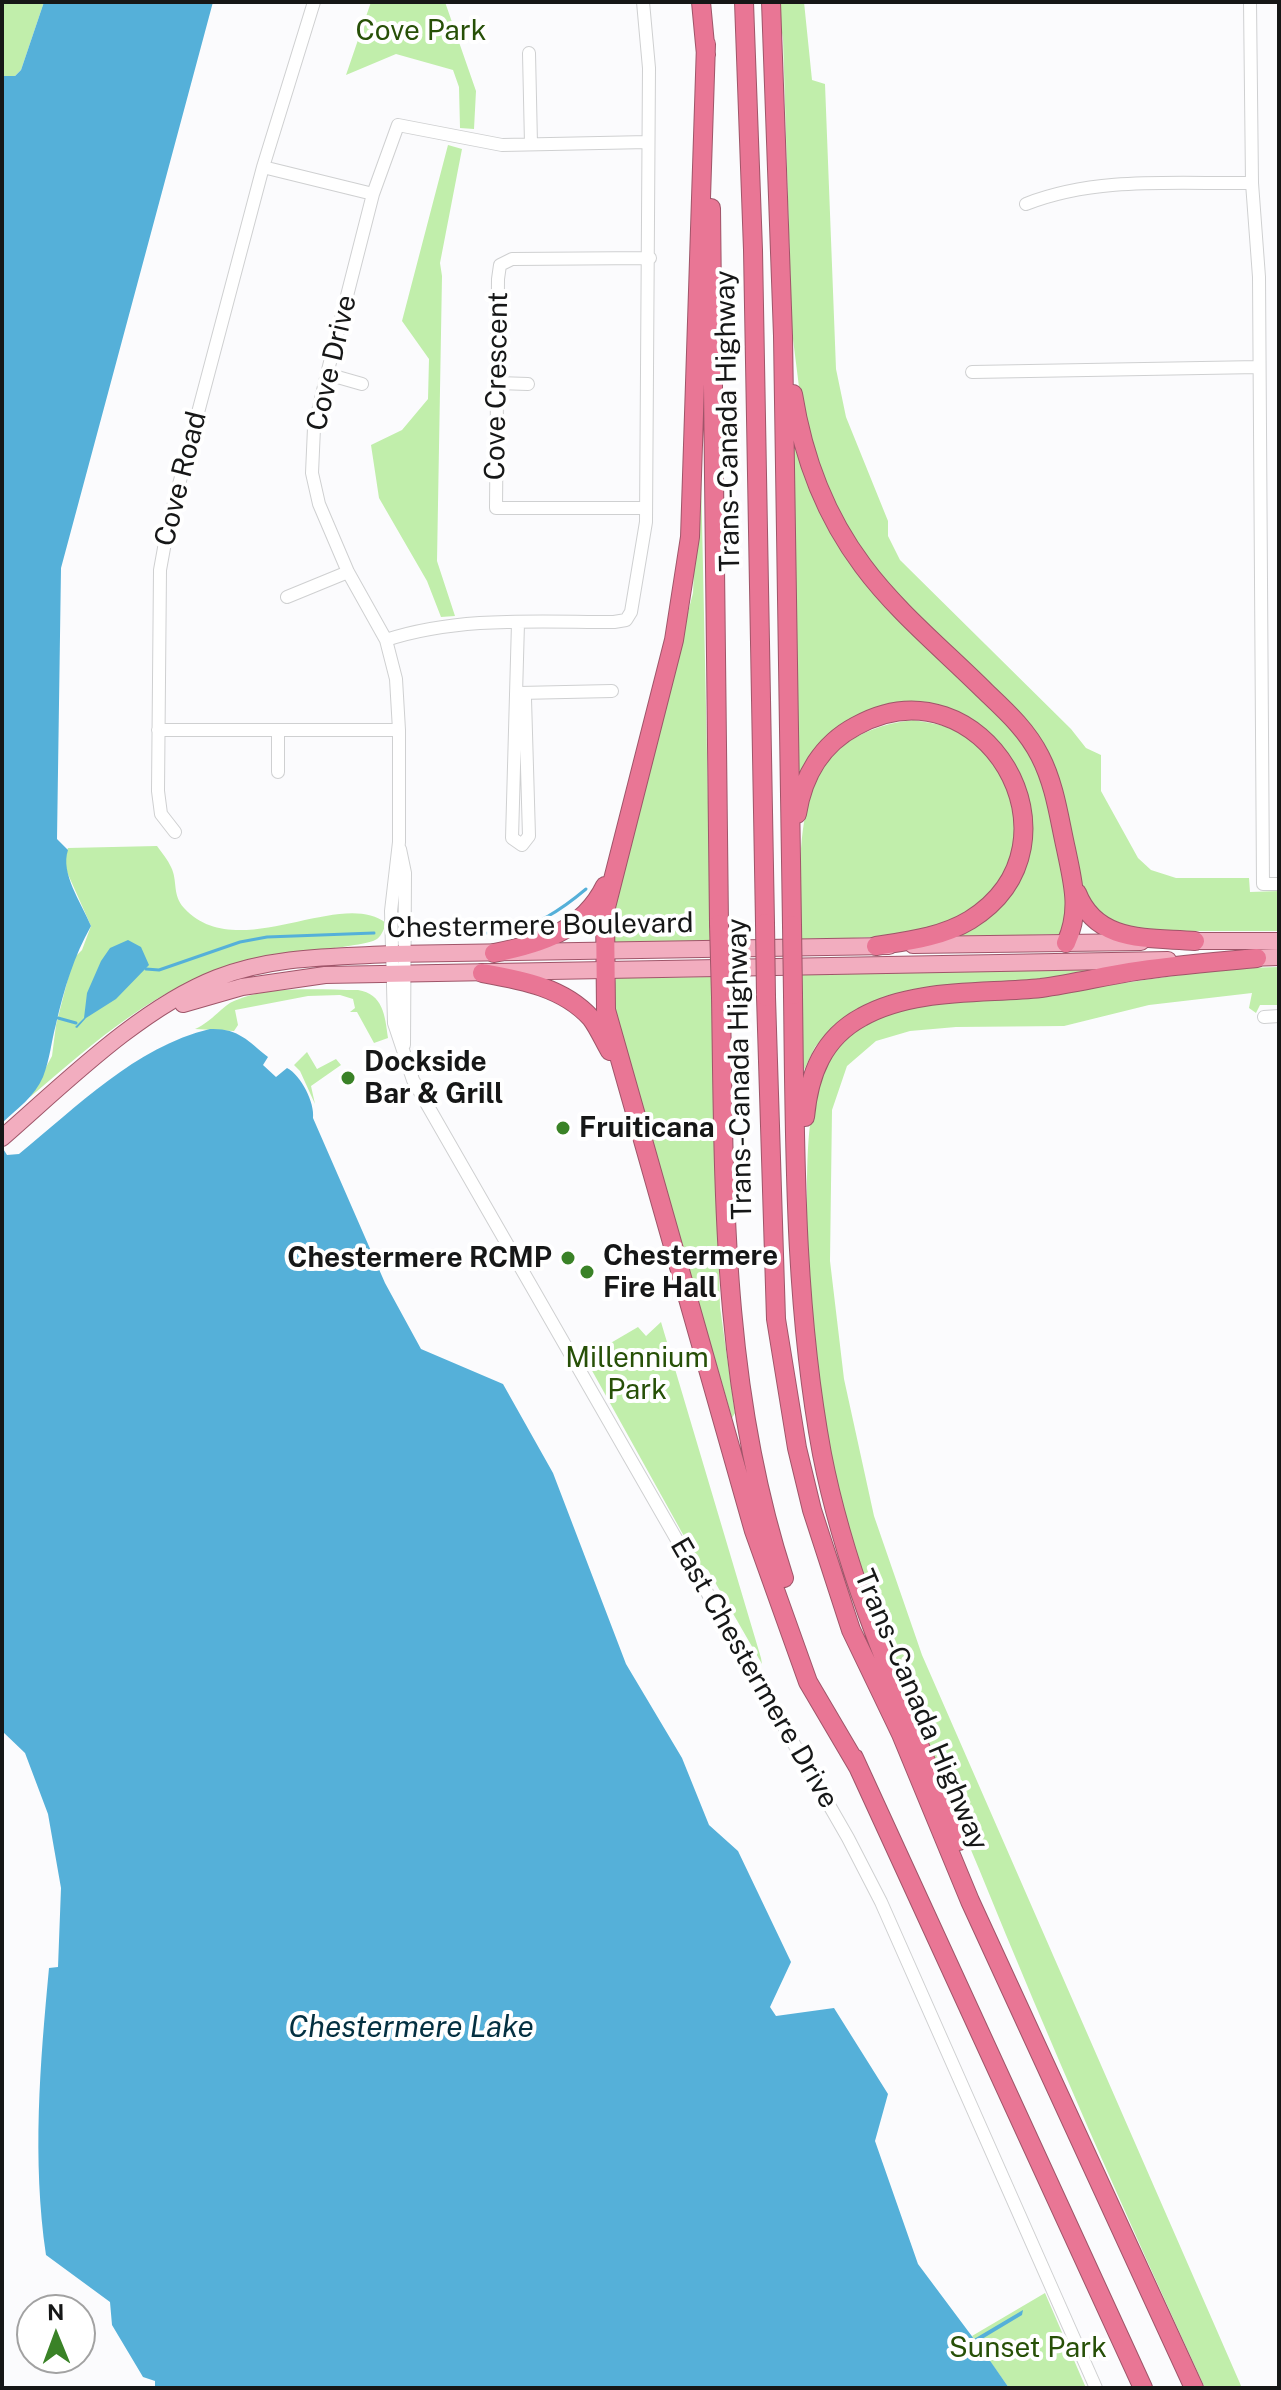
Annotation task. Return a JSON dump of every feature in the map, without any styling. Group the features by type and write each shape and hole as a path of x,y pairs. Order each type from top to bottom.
{"highway":[{"name":"Trans-Canada Highway","path":"701,2 706,44 714,357 719,924 729,1291 735,1354 759,1495 808,1651 858,1767 1143,2388"},
{"name":"Trans-Canada Highway","path":"744,2 753,266 766,997 776,1319 797,1448 812,1510 851,1630 901,1734 970,1901 1194,2388"},
{"path":"771,2 783,336 796,1211 808,1365 836,1512 887,1664 1085,2147"},
{"path":"706,44 690,537 674,640 630,820 615,866 603,925 606,1010 754,1531 808,1682 858,1767"},
{"path":"783,336 802,440 831,516 877,584 1030,739 1053,786 1077,911 1066,943"},
{"path":"791,860 799,804 809,775 826,748 864,721 899,713 937,714 971,729 996,750 1013,776 1023,822 1020,855 1005,886 971,920 916,939 876,946"},
{"path":"494,953 532,946 572,926 593,906 615,866"},
{"path":"1072,880 1087,913 1118,935 1195,941"},
{"path":"796,1211 806,1097 814,1069 825,1046 861,1017 910,1000 1046,987 1132,972 1257,958"},
{"path":"482,973 532,982 554,992 591,1018 625,1077"}],"main road":[{"name":"Chestermere Boulevard","path":"151,1016 202,997 271,981 482,973 606,961 876,946 1279,941"},
{"path":"839,966 898,958 1040,953 1066,943"},
{"name":"Chestermere Boulevard","path":"2,1138 95,1058 176,997 237,971 310,959 494,953 606,961 839,966 1279,957"}],"street":[{"name":"Cove Road","path":"175,832 161,814 158,730 162,558 263,167 314,2"},
{"path":"386,640 437,627 626,620 635,597 646,508 649,68 643,2"},
{"path":"1250,2 1252,183 1259,277 1263,884 1279,884"},
{"path":"529,53 531,144"},
{"name":"Cove Drive","path":"399,974 392,877 399,842 396,679 386,640 348,572 319,504 312,473 314,428 373,194 398,125 475,143 648,142"},
{"path":"263,167 373,194"},
{"path":"1026,204 1058,191 1098,185 1252,183"},
{"name":"Cove Crescent","path":"646,508 496,508 500,265 512,259 650,258"},
{"path":"972,372 1259,367"},
{"path":"327,374 362,384"},
{"path":"498,383 528,384"},
{"path":"287,597 348,572"},
{"path":"518,623 519,693 514,702 512,838 522,845 529,836 525,699 519,693"},
{"path":"519,693 612,691"},
{"path":"158,730 399,730"},
{"path":"278,730 278,772"},
{"name":"East Chestermere Drive","path":"399,974 394,1023 404,1045 413,1080 848,1838 886,1915 1096,2388"},
{"path":"1264,1017 1279,1016"}],"green space":[{"path":"2,2 44,2 21,70 15,76 2,76"},
{"name":"Cove Park","path":"371,2 445,2 476,91 474,129 460,128 459,87 453,70 396,54 346,75"},
{"path":"777,2 804,2 812,80 825,84 836,369 846,417 888,521 888,536 900,560 1071,729 1086,748 1101,755 1101,791 1138,858 1151,870 1176,878 1249,878 1250,892 1279,891 1279,931 1150,931 1109,924 1083,893 1057,772 1030,726 902,600 872,565 844,523 817,470 802,411 792,331 783,39"},
{"path":"448,145 462,149 440,263 437,561 455,616 441,617 427,581 379,498 371,445 402,430 428,399 429,359 402,321"},
{"path":"794,436 841,546 1015,729 1043,781 1069,895 1063,934 964,937 956,934 1011,886 1023,799 1020,777 1007,755 983,731 965,719 946,711 906,706 864,715 837,730 794,778 790,438"},
{"path":"701,475 711,941 612,943 614,897 693,593 698,479"},
{"path":"913,720 943,726 971,739 989,758 1003,780 1011,803 1014,827 1012,851 1004,874 989,894 968,912 930,929 887,936 800,939 803,830 810,798 822,770 842,747 872,730"},
{"path":"157,846 171,867 180,903 206,924 231,930 259,929 342,914 366,914 386,923 383,932 369,942 245,961 183,985 105,1035 30,1097 52,1056 56,1025 73,959 82,950 91,926 67,872 64,859 68,848"},
{"path":"1279,967 1279,1005 1260,1005 1256,1013 1249,1008 1252,993 1149,1005 1064,1026 956,1027 910,1031 876,1041 847,1066 832,1110 830,1261 844,1379 874,1516 922,1655 1242,2388 1205,2388 1033,2000 904,1690 870,1599 834,1468 814,1349 808,1269 808,1144 814,1099 830,1058 843,1040 877,1015 936,1002 1017,998 1180,975"},
{"path":"1094,969 1094,973 1035,983 890,996 838,1022 815,1047 803,1072 800,975"},
{"path":"711,977 720,1307 735,1413 732,1418 612,1002 616,978"},
{"path":"295,990 358,990 378,1001 384,1014 388,1038 374,1043 357,1012 350,1012 355,1008 353,999 340,995 308,996 235,1010 238,1025 234,1031 195,1029 230,1003 248,996"},
{"path":"307,1052 317,1069 336,1059 341,1065 311,1086 315,1104 300,1071 294,1065"},
{"name":"Millennium Park","path":"661,1322 762,1664 708,1570 700,1565 585,1358 638,1327 646,1336"},
{"name":"Sunset Park","path":"1045,2293 1086,2388 1009,2388 972,2336"}],"water":[{"path":"44,2 213,2 61,568 57,839 68,850 69,878 91,926 66,986 40,1084 2,1123 2,76 15,76 21,70"},
{"path":"128,940 141,947 149,965 116,999 75,1027 84,1018 87,993 101,961 110,948"},
{"name":"Chestermere Lake","path":"210,1029 242,1036 268,1057 263,1065 276,1077 287,1068 302,1083 312,1105 313,1118 385,1283 421,1349 503,1384 553,1473 626,1664 682,1758 709,1825 738,1851 791,1962 770,2007 776,2016 834,2008 888,2094 875,2141 918,2264 974,2339 1023,2310 1022,2315 977,2342 1009,2388 155,2388 155,2381 143,2377 112,2325 110,2302 46,2255 39,2183 39,2112 49,1968 58,1967 61,1888 48,1814 25,1753 2,1731 2,1147 7,1155 19,1154 132,1064 183,1038"}],"waterway":[{"path":"428,931 495,933 513,930 547,917 586,889"},
{"path":"146,969 159,970 240,942 267,937 374,933"},
{"path":"58,1018 76,1023"}],"place":[{"name":"Dockside Bar & Grill","path":"348,1078"},
{"name":"Fruiticana","path":"563,1128"},
{"name":"Chestermere RCMP","path":"568,1258"},
{"name":"Chestermere Fire Hall","path":"587,1272"}]}
